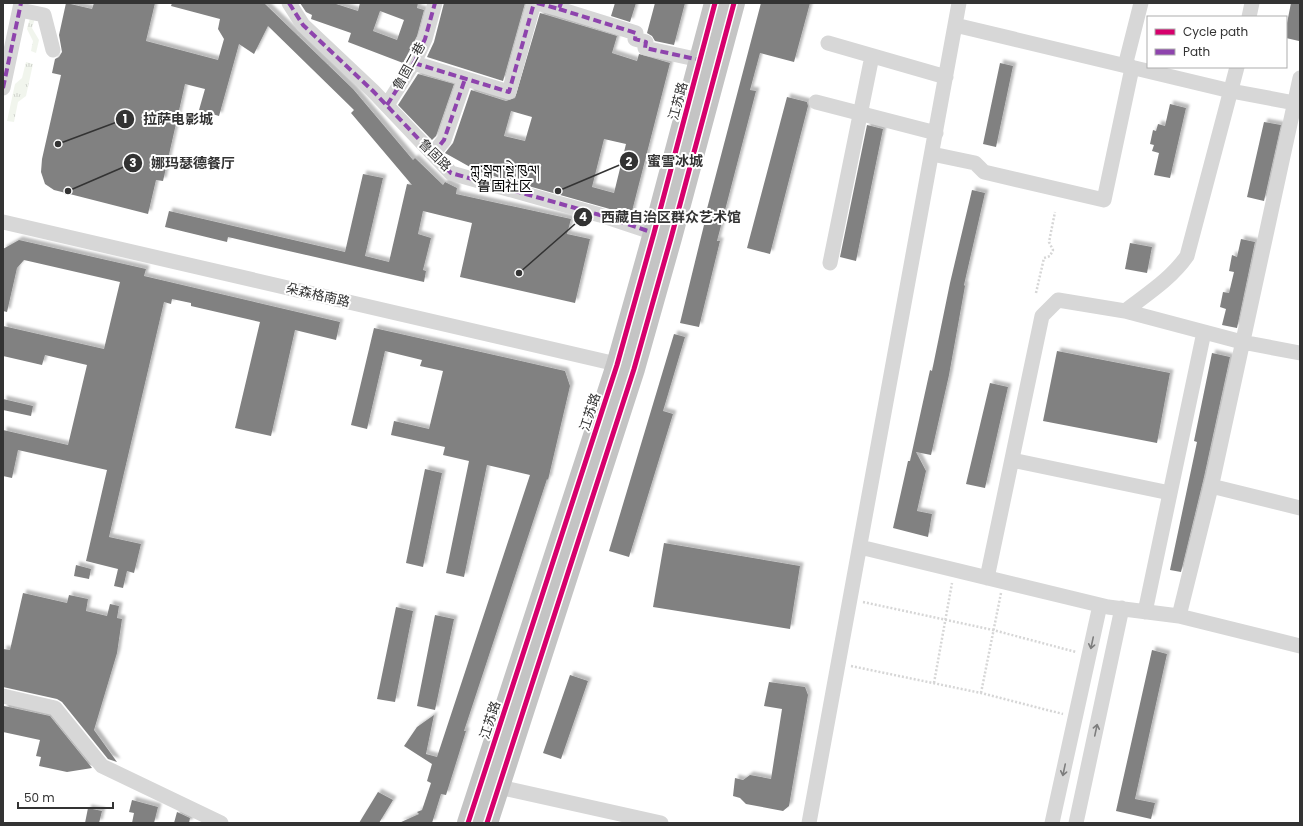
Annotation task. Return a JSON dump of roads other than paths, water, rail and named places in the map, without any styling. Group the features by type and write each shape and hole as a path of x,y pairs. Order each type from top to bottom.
{"highway":[{"name":"江苏路","path":"625,367 654,233 715,3"},
{"name":"江苏路","path":"468,823 490,785 625,367 671,238 734,3"},
{"name":"江苏路","path":"487,823 490,785"}],"street":[{"name":"鲁固路","path":"289,3 303,25 387,105 451,172 600,215 654,233"},
{"name":"鲁固二巷","path":"387,105 414,63 425,39 435,3"},
{"path":"809,823 959,3"},
{"path":"1132,68 1126,62 1141,3"},
{"path":"1249,16 1252,3"},
{"path":"414,63 509,92 534,5 560,6 636,33 634,39 646,42 645,48 700,60"},
{"path":"3,88 20,7 44,15 53,50"},
{"path":"955,25 1231,91 1297,103"},
{"path":"828,43 946,77"},
{"path":"830,264 872,56"},
{"path":"932,154 975,163 984,172 1104,200 1132,68"},
{"path":"1125,311 1178,269 1186,256 1231,91 1236,68"},
{"path":"1179,616 1211,486 1242,342 1297,103 1300,78"},
{"path":"433,154 444,140 465,79"},
{"path":"816,102 936,133"},
{"name":"朵森格南路","path":"3,222 625,367"},
{"path":"987,578 1042,316 1058,300 1125,311 1242,342 1300,353"},
{"path":"1145,612 1204,332"},
{"path":"1012,460 1170,493"},
{"path":"1211,486 1300,508"},
{"path":"860,547 954,571 1100,605 1179,616 1300,646"},
{"path":"1052,823 1100,605"},
{"path":"1076,823 1122,608"},
{"path":"3,696 55,708 102,766 221,823"},
{"path":"490,785 661,823"}],"place":[{"name":"拉萨电影城","path":"58,144"},
{"name":"娜玛瑟德餐厅","path":"68,191"},
{"name":"蜜雪冰城","path":"558,191"},
{"name":"西藏自治区群众艺术馆","path":"519,273"}],"district":[{"name":"ཀླུ་སྒུག་སྡེ་ཁུལ། 鲁固社区","path":"505,178"}]}
